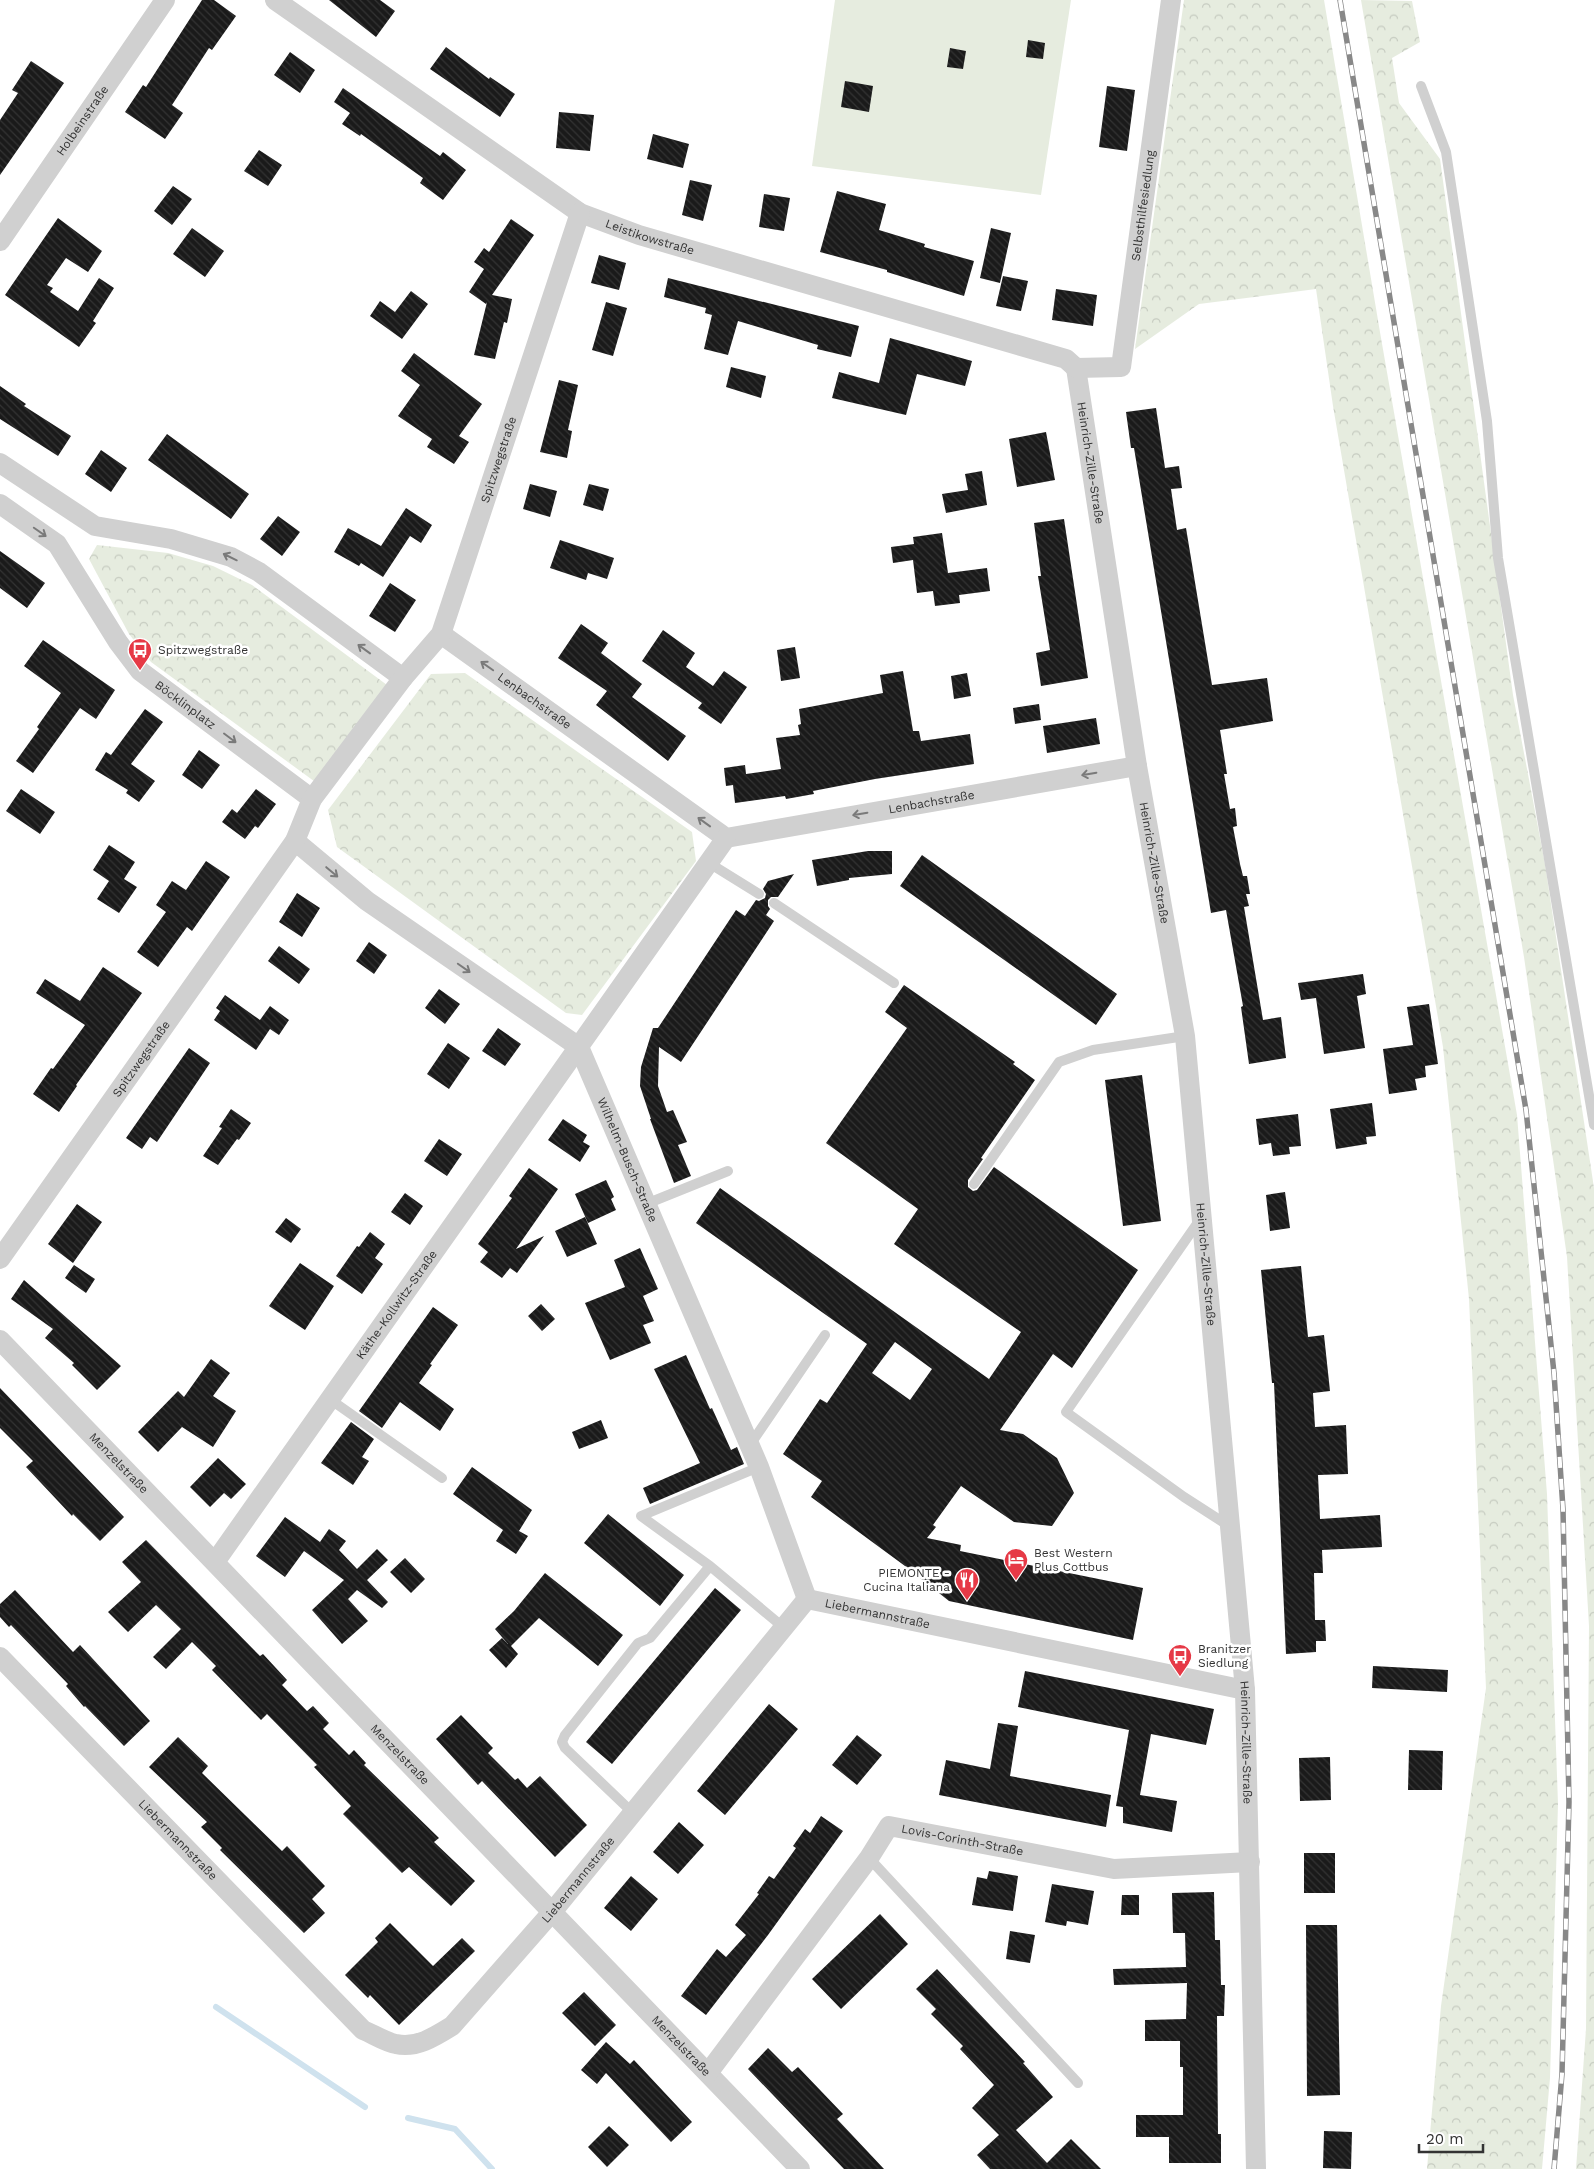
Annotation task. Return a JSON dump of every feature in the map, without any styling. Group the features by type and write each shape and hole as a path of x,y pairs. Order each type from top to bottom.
{"street":[{"name":"Holbeinstraße","path":"0,241 165,0"},
{"name":"Leistikowstraße","path":"276,0 580,213 639,236 1066,359 1076,368"},
{"name":"Selbsthilfesiedlung","path":"1076,368 1121,367 1171,0"},
{"name":"Spitzwegstraße","path":"0,1259 295,841 312,799 403,678 441,634 580,213"},
{"name":"Heinrich-Zille-Straße","path":"1076,368 1137,766 1185,1036 1245,1690 1256,2169"},
{"path":"0,463 96,526 171,539 231,557 259,572 403,678"},
{"name":"Böcklinplatz","path":"0,504 57,544 118,642 140,671 312,799"},
{"name":"Lenbachstraße","path":"441,634 726,838 1137,766"},
{"path":"295,841 367,901 579,1047 726,838"},
{"name":"Wilhelm-Busch-Straße","path":"579,1047 750,1445 808,1599"},
{"name":"Käthe-Kollwitz-Straße","path":"215,1562 579,1047"},
{"name":"Menzelstraße","path":"0,1340 800,2169"},
{"name":"Liebermannstraße","path":"0,1657 363,2030 396,2045 416,2044 432,2038 452,2026 553,1911 783,1627 808,1599 1245,1690"},
{"name":"Lovis-Corinth-Straße","path":"708,2073 869,1858 889,1826 1114,1869 1250,1862"}],"lane":[{"path":"1421,86 1446,152 1487,421 1498,558 1594,1125"},
{"path":"709,863 760,894"},
{"path":"774,903 894,983"},
{"path":"974,1184 1059,1062 1093,1050 1185,1036"},
{"path":"646,1204 728,1171"},
{"path":"1202,1216 1066,1412 1184,1497 1230,1527"},
{"path":"750,1445 825,1335"},
{"path":"331,1400 442,1478"},
{"path":"759,1467 641,1516 710,1566 783,1627"},
{"path":"633,1813 565,1748 562,1742 565,1735 638,1643 650,1638 710,1566"},
{"path":"869,1858 1078,2082"}],"green space":[{"path":"835,0 1071,0 1041,195 812,166"},
{"path":"1184,0 1324,0 1517,1115 1547,1494 1558,1804 1550,2078 1542,2169 1427,2169 1441,2006 1486,1688 1469,1299 1443,1047 1333,406 1316,289 1199,304 1135,349"},
{"path":"1361,0 1412,1 1420,42 1392,58 1399,103 1440,159 1513,695 1545,864 1594,1188 1594,2169 1576,2169 1586,2029 1589,1626 1567,1257 1524,957"},
{"path":"97,545 168,553 213,566 252,585 387,685 318,784 151,662 129,634 89,559"},
{"path":"465,673 692,832 696,861 582,1015 566,1013 337,847 328,810 431,674"}],"building":[{"path":"202,0 214,0 236,16 212,50 209,48 172,105 183,113 165,139 125,112 143,85 146,87"},
{"path":"329,0 380,0 395,11 376,37"},
{"path":"1028,40 1045,43 1043,59 1026,57"},
{"path":"446,47 489,79 490,77 515,94 500,117 430,69"},
{"path":"950,48 966,51 963,69 947,67"},
{"path":"290,52 315,70 300,93 274,75"},
{"path":"31,61 64,83 0,175 0,120 18,93 12,90"},
{"path":"845,81 873,86 869,112 841,107"},
{"path":"1107,86 1135,90 1127,151 1099,147"},
{"path":"343,88 440,156 443,152 466,170 443,200 420,183 423,178 361,134 360,136 342,124 350,113 334,102"},
{"path":"559,112 594,115 590,151 556,148"},
{"path":"653,134 689,144 683,168 647,159"},
{"path":"259,150 282,165 268,186 244,171"},
{"path":"690,180 712,185 703,221 682,215"},
{"path":"173,186 192,199 172,225 154,211"},
{"path":"837,191 886,204 879,230 925,244 924,247 974,261 964,296 887,272 887,270 820,252"},
{"path":"764,194 790,198 784,231 759,227"},
{"path":"58,218 102,251 88,272 66,258 47,285 53,288 50,292 78,311 99,278 114,288 93,321 96,323 79,347 5,295"},
{"path":"511,219 534,235 492,295 512,299 507,323 504,322 495,359 474,355 487,302 486,304 469,292 484,269 474,262 484,248 489,252"},
{"path":"192,228 224,251 205,277 173,254"},
{"path":"991,228 1011,233 1000,283 980,278"},
{"path":"599,255 626,263 619,290 591,283"},
{"path":"1003,276 1028,281 1021,311 996,306"},
{"path":"668,278 859,326 851,357 817,349 818,345 738,321 728,355 704,349 712,315 705,313 706,308 664,297"},
{"path":"1056,289 1097,295 1093,326 1052,320"},
{"path":"411,291 428,304 402,339 370,316 380,301 395,312"},
{"path":"606,302 627,308 613,356 592,350"},
{"path":"890,338 972,361 965,386 917,374 906,415 832,398 839,372 879,383"},
{"path":"414,353 482,404 459,436 469,442 454,464 427,447 432,439 398,416 420,385 401,371"},
{"path":"731,367 766,376 761,398 726,387"},
{"path":"559,380 578,385 568,430 572,431 567,458 540,452"},
{"path":"0,386 26,404 24,406 71,436 58,456 0,419"},
{"path":"1156,408 1165,468 1179,466 1182,488 1171,489 1177,530 1186,528 1212,685 1267,678 1273,721 1220,730 1227,774 1224,774 1230,809 1235,808 1237,826 1233,827 1243,876 1247,876 1250,894 1246,894 1249,906 1244,907 1263,1020 1281,1017 1286,1058 1249,1064 1241,1007 1243,1006 1226,910 1211,913 1134,448 1131,448 1126,412"},
{"path":"1046,432 1055,480 1017,487 1009,439"},
{"path":"167,434 249,494 231,519 148,460"},
{"path":"101,450 127,468 111,492 85,474"},
{"path":"982,471 987,505 946,513 942,494 968,490 965,474"},
{"path":"530,484 557,491 550,517 523,509"},
{"path":"589,484 609,489 603,511 583,505"},
{"path":"406,508 432,525 421,543 410,536 383,577 361,563 359,566 334,552 348,528 381,546"},
{"path":"278,516 300,532 282,556 260,539"},
{"path":"1064,519 1088,678 1041,686 1036,653 1050,650 1038,576 1041,576 1034,523"},
{"path":"942,533 948,573 987,568 990,591 959,595 960,603 935,606 933,591 917,593 913,560 893,563 891,547 914,544 913,537"},
{"path":"560,540 614,558 607,579 588,573 586,580 550,568"},
{"path":"0,551 45,583 27,608 0,588"},
{"path":"390,583 416,600 395,632 369,616"},
{"path":"581,624 608,643 601,653 642,684 632,697 686,736 668,761 596,705 607,691 558,658"},
{"path":"663,630 695,653 686,667 713,686 724,671 747,687 721,724 698,708 702,703 642,661"},
{"path":"43,640 115,690 96,719 80,708 33,773 16,761 39,729 37,727 61,693 24,666"},
{"path":"795,647 800,678 781,681 777,650"},
{"path":"903,671 913,731 919,731 921,741 970,734 974,764 875,779 813,791 814,794 786,799 785,796 735,803 733,785 726,786 724,768 745,765 746,774 781,769 776,738 800,735 798,725 801,724 799,709 883,693 880,675"},
{"path":"967,673 971,696 954,699 951,676"},
{"path":"1039,704 1041,720 1015,724 1013,708"},
{"path":"145,709 163,722 131,764 155,781 139,802 126,793 128,790 95,770 106,752 111,755"},
{"path":"1096,718 1100,744 1047,753 1043,726"},
{"path":"199,750 220,765 202,789 182,775"},
{"path":"21,789 55,812 40,834 6,811"},
{"path":"256,789 276,804 258,828 255,826 245,839 222,822 232,809 237,813"},
{"path":"109,845 135,862 124,879 137,887 119,913 97,899 109,881 93,870"},
{"path":"868,851 892,851 892,874 849,878 849,880 817,886 812,860"},
{"path":"922,855 1117,994 1096,1025 900,886"},
{"path":"206,861 230,877 192,931 187,927 158,967 137,952 166,912 156,905 172,881 186,890"},
{"path":"794,874 778,897 771,897 768,900 770,909 766,915 774,921 681,1062 659,1047 658,1086 667,1112 673,1110 687,1142 678,1145 691,1176 674,1183 640,1086 641,1067 653,1028 658,1028 736,910 745,916 756,900 759,901 765,898 766,894 763,889 768,881"},
{"path":"297,893 320,908 302,937 279,922"},
{"path":"369,942 387,955 374,974 356,961"},
{"path":"279,946 310,969 299,984 268,961"},
{"path":"103,967 142,993 76,1085 59,1112 33,1094 85,1025 36,993 45,979 80,1001"},
{"path":"1363,974 1366,994 1357,996 1365,1048 1324,1054 1316,998 1301,1000 1298,983"},
{"path":"904,985 1015,1062 1013,1064 1035,1080 981,1158 983,1159 968,1180 968,1187 973,1191 977,1190 994,1167 1138,1270 1072,1368 1053,1354 1000,1430 1023,1434 1057,1458 1074,1493 1052,1526 1014,1522 961,1486 933,1525 936,1527 927,1538 961,1545 960,1551 1143,1588 1133,1640 949,1601 811,1497 822,1481 783,1454 820,1399 827,1403 867,1344 696,1223 720,1188 989,1379 1021,1332 894,1244 918,1209 826,1143 907,1028 885,1012","holes":["895,1342 932,1369 910,1400 872,1373"]},
{"path":"439,989 460,1004 445,1024 425,1008"},
{"path":"225,995 260,1020 270,1006 289,1020 279,1035 270,1029 256,1050 214,1020 220,1011 216,1008"},
{"path":"1429,1004 1438,1064 1425,1066 1426,1077 1415,1079 1417,1090 1389,1094 1383,1049 1413,1045 1407,1007"},
{"path":"498,1028 521,1044 505,1066 482,1051"},
{"path":"448,1043 470,1058 449,1089 427,1074"},
{"path":"189,1048 210,1063 157,1142 150,1137 142,1149 126,1138"},
{"path":"1142,1075 1161,1221 1123,1226 1105,1080"},
{"path":"1372,1103 1376,1136 1366,1137 1367,1144 1336,1149 1330,1109"},
{"path":"231,1109 251,1123 218,1165 203,1156 222,1128 219,1127"},
{"path":"1298,1114 1301,1146 1289,1147 1290,1154 1273,1156 1271,1143 1259,1145 1256,1119"},
{"path":"563,1119 587,1135 583,1142 590,1146 580,1162 548,1140"},
{"path":"439,1139 462,1154 447,1176 424,1161"},
{"path":"529,1168 558,1189 516,1249 544,1236 517,1273 510,1268 502,1278 480,1262 488,1252 478,1244 512,1198 509,1196"},
{"path":"606,1180 614,1197 611,1199 616,1210 588,1223 575,1194"},
{"path":"1285,1192 1290,1228 1270,1231 1266,1195"},
{"path":"405,1193 423,1206 410,1225 391,1212"},
{"path":"77,1204 102,1222 73,1263 48,1244"},
{"path":"585,1217 597,1244 567,1257 555,1231"},
{"path":"286,1218 301,1229 291,1243 275,1232"},
{"path":"370,1232 385,1244 375,1258 383,1264 362,1294 336,1276 357,1246 359,1247"},
{"path":"640,1248 658,1289 643,1296 654,1321 643,1325 651,1343 610,1360 585,1303 625,1287 614,1260"},
{"path":"300,1263 334,1286 305,1330 269,1306"},
{"path":"74,1265 95,1279 86,1293 65,1278"},
{"path":"1301,1266 1308,1337 1324,1335 1330,1391 1313,1393 1315,1427 1346,1425 1348,1474 1318,1475 1320,1519 1380,1515 1382,1547 1322,1550 1323,1573 1314,1573 1315,1620 1325,1620 1326,1641 1316,1641 1316,1652 1286,1654 1274,1383 1272,1383 1261,1270"},
{"path":"24,1280 121,1366 97,1390 72,1365 74,1363 45,1338 53,1329 11,1299"},
{"path":"541,1304 555,1319 542,1331 528,1316"},
{"path":"433,1307 458,1325 419,1383 454,1409 440,1431 400,1402 382,1428 359,1411"},
{"path":"686,1355 731,1450 737,1447 744,1464 650,1504 643,1488 700,1463 654,1369"},
{"path":"211,1359 230,1373 213,1396 236,1411 213,1447 182,1427 158,1452 138,1432 178,1391 184,1397"},
{"path":"0,1388 124,1517 100,1541 73,1514 72,1516 26,1467 33,1461 0,1428"},
{"path":"601,1420 608,1438 579,1449 572,1432"},
{"path":"351,1422 374,1439 362,1457 369,1461 353,1485 321,1463"},
{"path":"218,1458 246,1484 231,1499 224,1493 210,1507 190,1487"},
{"path":"472,1467 532,1510 519,1531 528,1536 516,1554 496,1541 503,1530 453,1494"},
{"path":"608,1514 684,1575 660,1606 584,1543"},
{"path":"285,1517 320,1542 329,1529 346,1541 339,1550 357,1569 377,1549 388,1560 367,1580 388,1602 382,1608 357,1590 348,1599 368,1621 342,1644 312,1610 344,1580 304,1551 285,1577 256,1556"},
{"path":"146,1540 260,1656 263,1654 287,1680 282,1685 307,1711 313,1706 329,1723 323,1729 349,1755 354,1750 366,1763 364,1765 439,1838 434,1842 475,1881 451,1906 409,1867 402,1873 343,1814 351,1806 314,1767 317,1765 267,1714 261,1720 212,1670 216,1666 192,1642 166,1669 153,1657 181,1629 156,1605 128,1632 108,1612 141,1582 122,1562"},
{"path":"405,1558 425,1579 411,1593 390,1572"},
{"path":"545,1573 623,1635 598,1666 539,1618 511,1646 518,1654 506,1668 489,1650 502,1638 508,1644 495,1629 514,1611"},
{"path":"715,1588 741,1610 612,1764 586,1742"},
{"path":"15,1590 73,1652 80,1645 150,1721 124,1746 84,1707 66,1686 68,1684 11,1625 9,1627 0,1617 0,1604"},
{"path":"1373,1666 1448,1670 1447,1692 1372,1688"},
{"path":"1025,1671 1214,1709 1206,1745 1151,1734 1140,1795 1177,1801 1172,1832 1123,1823 1123,1807 1116,1806 1129,1730 1018,1707"},
{"path":"769,1704 798,1729 725,1815 697,1791"},
{"path":"461,1715 493,1748 488,1753 515,1780 518,1778 527,1788 540,1776 587,1825 555,1857 482,1781 478,1785 436,1739"},
{"path":"998,1723 1018,1726 1010,1776 1111,1795 1106,1827 939,1795 946,1760 990,1769"},
{"path":"857,1735 882,1755 857,1785 832,1765"},
{"path":"178,1737 208,1766 202,1773 282,1851 287,1846 325,1886 312,1899 325,1913 304,1933 220,1850 222,1848 201,1827 207,1822 149,1767"},
{"path":"1409,1750 1443,1751 1442,1790 1408,1790"},
{"path":"1330,1757 1331,1800 1300,1801 1299,1758"},
{"path":"821,1816 843,1831 768,1935 706,2015 681,1996 717,1949 726,1957 746,1935 735,1925 759,1894 757,1893 769,1876 774,1879 796,1848 793,1846 805,1829 810,1833"},
{"path":"679,1822 704,1845 678,1874 653,1852"},
{"path":"1304,1853 1335,1853 1335,1893 1304,1893"},
{"path":"989,1871 1018,1876 1013,1911 972,1905 977,1877 987,1879"},
{"path":"631,1876 658,1899 631,1931 604,1908"},
{"path":"1052,1884 1094,1891 1088,1925 1067,1921 1066,1926 1045,1922"},
{"path":"1214,1892 1215,1940 1220,1940 1221,1985 1225,1985 1224,2016 1217,2016 1218,2134 1221,2134 1221,2163 1169,2163 1169,2137 1136,2137 1136,2115 1183,2115 1183,2067 1180,2067 1180,2041 1145,2041 1145,2020 1186,2019 1187,1983 1114,1985 1113,1969 1186,1967 1185,1933 1173,1933 1172,1893"},
{"path":"1122,1895 1139,1895 1139,1915 1121,1915"},
{"path":"880,1914 908,1944 841,2009 812,1979"},
{"path":"390,1923 433,1966 462,1938 475,1951 399,2025 370,1995 368,1998 345,1975 378,1942 375,1938"},
{"path":"1306,1925 1337,1925 1340,2095 1307,2096"},
{"path":"1010,1931 1035,1935 1030,1963 1006,1959"},
{"path":"937,1969 1025,2062 1023,2063 1053,2097 1016,2130 1047,2163 1071,2139 1101,2169 990,2169 977,2155 999,2135 972,2108 994,2085 960,2049 963,2046 931,2014 936,2009 916,1989"},
{"path":"584,1992 616,2025 595,2046 562,2013"},
{"path":"606,2042 630,2064 634,2060 692,2122 671,2142 606,2073 597,2084 581,2070"},
{"path":"768,2048 792,2072 798,2067 843,2114 837,2119 884,2169 844,2169 748,2069"},
{"path":"609,2126 629,2145 607,2167 588,2147"},
{"path":"1324,2131 1352,2132 1351,2169 1323,2168"}],"waterway":[{"path":"216,2007 365,2107"},
{"path":"408,2118 455,2129 492,2169"}],"railway":[{"path":"1340,0 1526,1110 1554,1373 1563,1509 1569,1802 1562,2074 1554,2169"}],"place":[{"name":"Spitzwegstraße","path":"140,671"},
{"name":"Best Western Plus Cottbus","path":"1016,1581"},
{"name":"PIEMONTE - Cucina Italiana","path":"967,1601"},
{"name":"Branitzer Siedlung","path":"1180,1677"}]}
